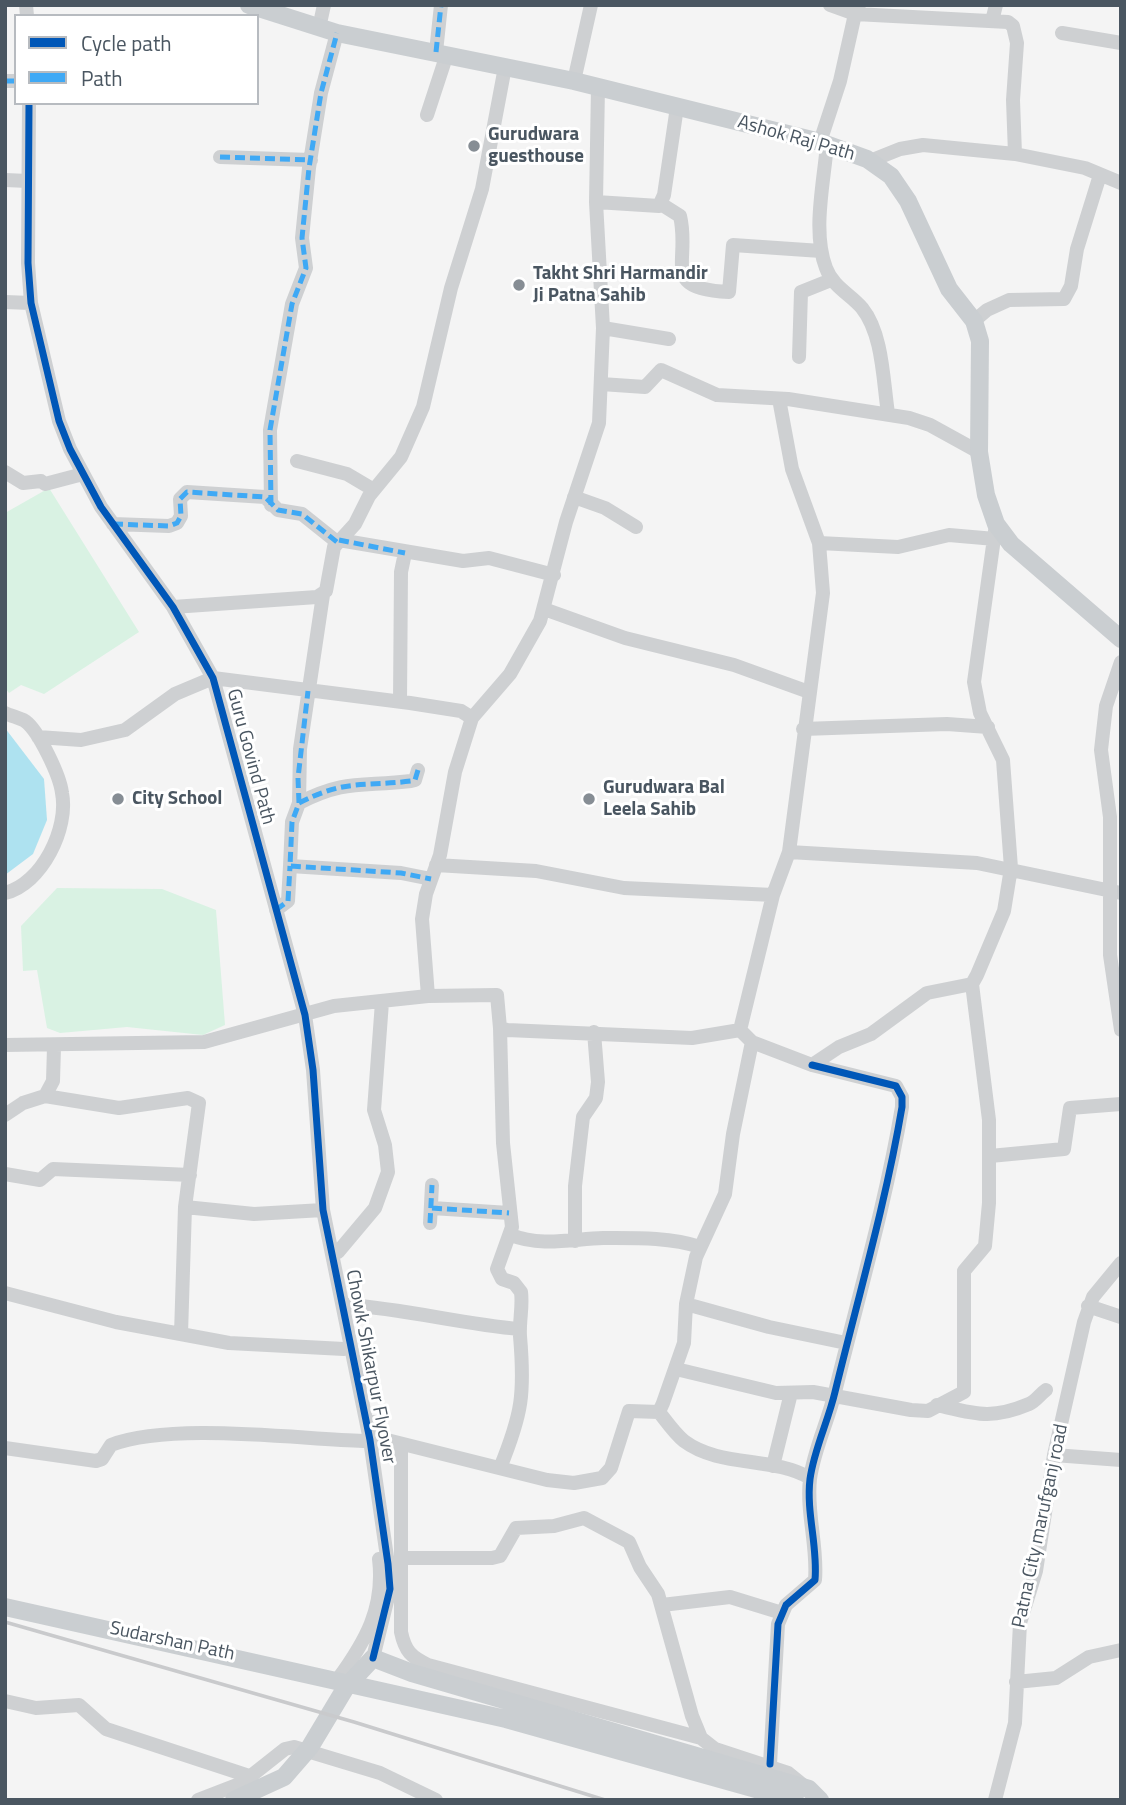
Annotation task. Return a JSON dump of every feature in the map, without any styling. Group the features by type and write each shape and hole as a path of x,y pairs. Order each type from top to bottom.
{"main road":[{"name":"Ashok Raj Path","path":"249,5 328,30 574,81 823,143 870,161 891,176 908,201 949,289 974,321 980,341 979,452 996,532 1121,639"},
{"name":"Sudarshan Path","path":"5,1606 338,1679 804,1793"},
{"path":"373,1658 412,1673 804,1793"},
{"name":"Chowk Shikarpur Flyover","path":"234,1800 284,1777 310,1747 346,1687 373,1658"}],"street":[{"path":"271,505 270,430 292,304 306,268 302,238 328,30 324,5"},
{"path":"427,115 441,53 441,5"},
{"path":"574,81 591,5"},
{"path":"830,5 1008,22 1016,32 1015,154"},
{"path":"992,21 996,5"},
{"path":"857,9 823,143 821,251 831,280 862,309 870,323 880,357 888,413"},
{"path":"1062,33 1121,43"},
{"path":"276,910 288,901 292,822 299,803 298,778 308,691 323,595 338,541 355,524 374,490 401,457 427,394 451,288 482,189 505,67"},
{"path":"428,996 422,919 455,772 472,718 520,660 544,609 599,423 603,328 596,202 598,87"},
{"name":"Guru Govind Path","path":"29,105 28,263 32,303 60,421 83,474 113,524 173,607 213,678 305,1015 323,1210 334,1250"},
{"path":"661,204 677,107"},
{"path":"870,161 911,146 1015,154 1085,168 1121,183"},
{"path":"220,157 311,160"},
{"path":"974,321 987,310 1009,300 1064,299 1071,286 1077,249 1100,175"},
{"path":"5,180 28,181"},
{"path":"596,202 644,208 661,204 680,216 682,268 687,282 694,288 729,292 733,244 821,251"},
{"path":"799,357 801,292 831,280"},
{"path":"5,302 32,303"},
{"path":"603,328 669,339"},
{"path":"601,384 645,387 662,370 717,395 779,398 888,413 930,425 979,452"},
{"path":"740,1030 773,895 789,852 803,729 822,612 819,543 792,469 779,398"},
{"path":"297,461 347,474 374,490"},
{"path":"5,472 23,483 41,481 45,484 83,474"},
{"path":"113,524 169,526 177,523 181,516 180,499 187,492 261,496 278,510 302,514 338,541 463,561 489,558 554,575"},
{"path":"575,498 605,508 636,527"},
{"path":"676,1369 764,1391 813,1392 928,1411 960,1394 966,1385 963,1280 966,1266 985,1246 990,1156 989,1120 972,984 1004,911 1011,868 1006,776 999,746 980,713 974,675 996,532 949,535 898,547 819,543"},
{"path":"400,702 401,572 405,553"},
{"path":"173,607 323,595"},
{"path":"544,609 646,645 766,675 809,692"},
{"path":"1121,662 1105,706 1101,739 1110,817 1114,892 1110,955 1121,1030"},
{"path":"38,737 80,740 125,730 175,694 213,678 247,680 308,691 461,711 472,718"},
{"path":"5,713 25,722 38,737 62,792 61,821 41,870 13,891 5,893"},
{"path":"803,729 956,724 988,727"},
{"path":"299,803 337,786 415,780 418,770"},
{"path":"789,852 953,860 1011,868 1114,892"},
{"path":"290,866 401,873 536,871 624,888 773,895"},
{"path":"812,1065 839,1047 871,1034 927,993 972,984"},
{"path":"5,1045 204,1042 334,1006 428,996 497,995 503,1143 511,1235 497,1269 502,1279 514,1283 521,1292 520,1329 525,1369 523,1399 516,1427 500,1468"},
{"path":"338,1679 366,1640 378,1597 379,1564 363,1441 325,1255 334,1250 375,1208 388,1172 385,1145 374,1110 382,1002"},
{"path":"500,1028 692,1038 740,1030"},
{"path":"740,1030 752,1042 812,1065 895,1086 902,1097 892,1167 834,1397 810,1478 815,1580 793,1598 778,1624 770,1764"},
{"path":"575,1241 575,1186 583,1116 596,1098 598,1082 594,1032"},
{"path":"659,1412 676,1369 686,1332 686,1304 700,1247 725,1194 733,1134 752,1042"},
{"path":"46,1096 53,1081 54,1046"},
{"path":"5,1115 23,1103 46,1096 119,1108 195,1099 200,1108 185,1207 181,1334"},
{"path":"990,1156 1064,1149 1069,1108 1121,1104"},
{"path":"5,1174 40,1180 53,1169 190,1175"},
{"path":"430,1223 432,1185"},
{"path":"185,1207 254,1214 323,1210"},
{"path":"432,1208 509,1213"},
{"path":"511,1235 542,1242 667,1240 700,1247"},
{"path":"334,1250 376,1433 382,1441 439,1452 560,1483 601,1478 611,1468 629,1411 659,1412 677,1434 693,1446 729,1457 800,1472 810,1478"},
{"name":"Chowk Shikarpur Flyover","path":"334,1250 335,1273 370,1440 390,1589 373,1658"},
{"name":"Patna City marufganj road","path":"995,1800 1012,1740 1020,1623 1036,1571 1054,1455 1088,1306 1121,1263"},
{"path":"5,1293 116,1322 229,1343 344,1349"},
{"path":"686,1304 769,1328 846,1343"},
{"path":"348,1305 387,1307 458,1323 520,1329"},
{"path":"1088,1306 1121,1317"},
{"path":"937,1405 984,1415 1003,1415 1031,1404 1046,1390"},
{"path":"773,1465 791,1393"},
{"path":"5,1448 96,1461 102,1459 111,1445 159,1436 261,1436 363,1441"},
{"path":"401,1446 401,1632 404,1648 413,1658 428,1665 701,1738 715,1749 770,1764 788,1773 804,1793"},
{"path":"1054,1455 1121,1460"},
{"path":"401,1558 492,1558 500,1556 516,1528 554,1526 584,1518 629,1542 662,1605 692,1716 701,1738"},
{"path":"662,1605 730,1597 782,1613"},
{"path":"1016,1682 1056,1678 1089,1657 1121,1650"},
{"path":"5,1701 36,1708 79,1705 106,1729 252,1777"},
{"path":"198,1800 252,1777 285,1749 294,1747 380,1773 436,1800"}],"green space":[{"path":"49,488 139,632 44,694 21,685 9,693 5,688 5,513"},
{"path":"57,888 162,889 216,910 225,1025 203,1035 127,1027 60,1033 47,1028 37,970 23,971 21,926"}],"water":[{"path":"5,728 44,779 47,820 33,854 5,875"}],"railway":[{"path":"5,1622 354,1722 605,1800"}],"marked path":[{"path":"436,52 441,5"},
{"path":"271,505 270,430 292,304 306,268 302,238 309,168 321,93 337,33"},
{"path":"5,81 14,81"},
{"path":"220,157 311,160"},
{"path":"113,524 169,526 177,523 181,516 180,499 187,492 265,497 278,510 302,514 337,542"},
{"path":"339,540 405,553"},
{"path":"299,803 298,778 308,691"},
{"path":"418,770 415,780 342,787 299,803 292,822 290,866 401,873 431,879"},
{"path":"276,910 288,901 290,866"},
{"path":"430,1223 432,1185"},
{"path":"432,1208 509,1213"}],"cycle path":[{"path":"29,105 28,263 31,303 59,421 70,449 101,507 173,607 213,678 305,1015 313,1070 323,1210 370,1440 388,1564 390,1589 373,1658"},
{"path":"770,1764 778,1624 786,1605 815,1580 809,1492 812,1468 832,1403 871,1250 902,1107 902,1097 896,1086 812,1065"}],"place":[{"name":"Gurudwara guesthouse","path":"474,146"},
{"name":"Takht Shri Harmandir Ji Patna Sahib","path":"519,285"},
{"name":"City School","path":"118,799"},
{"name":"Gurudwara Bal Leela Sahib","path":"589,799"}]}
